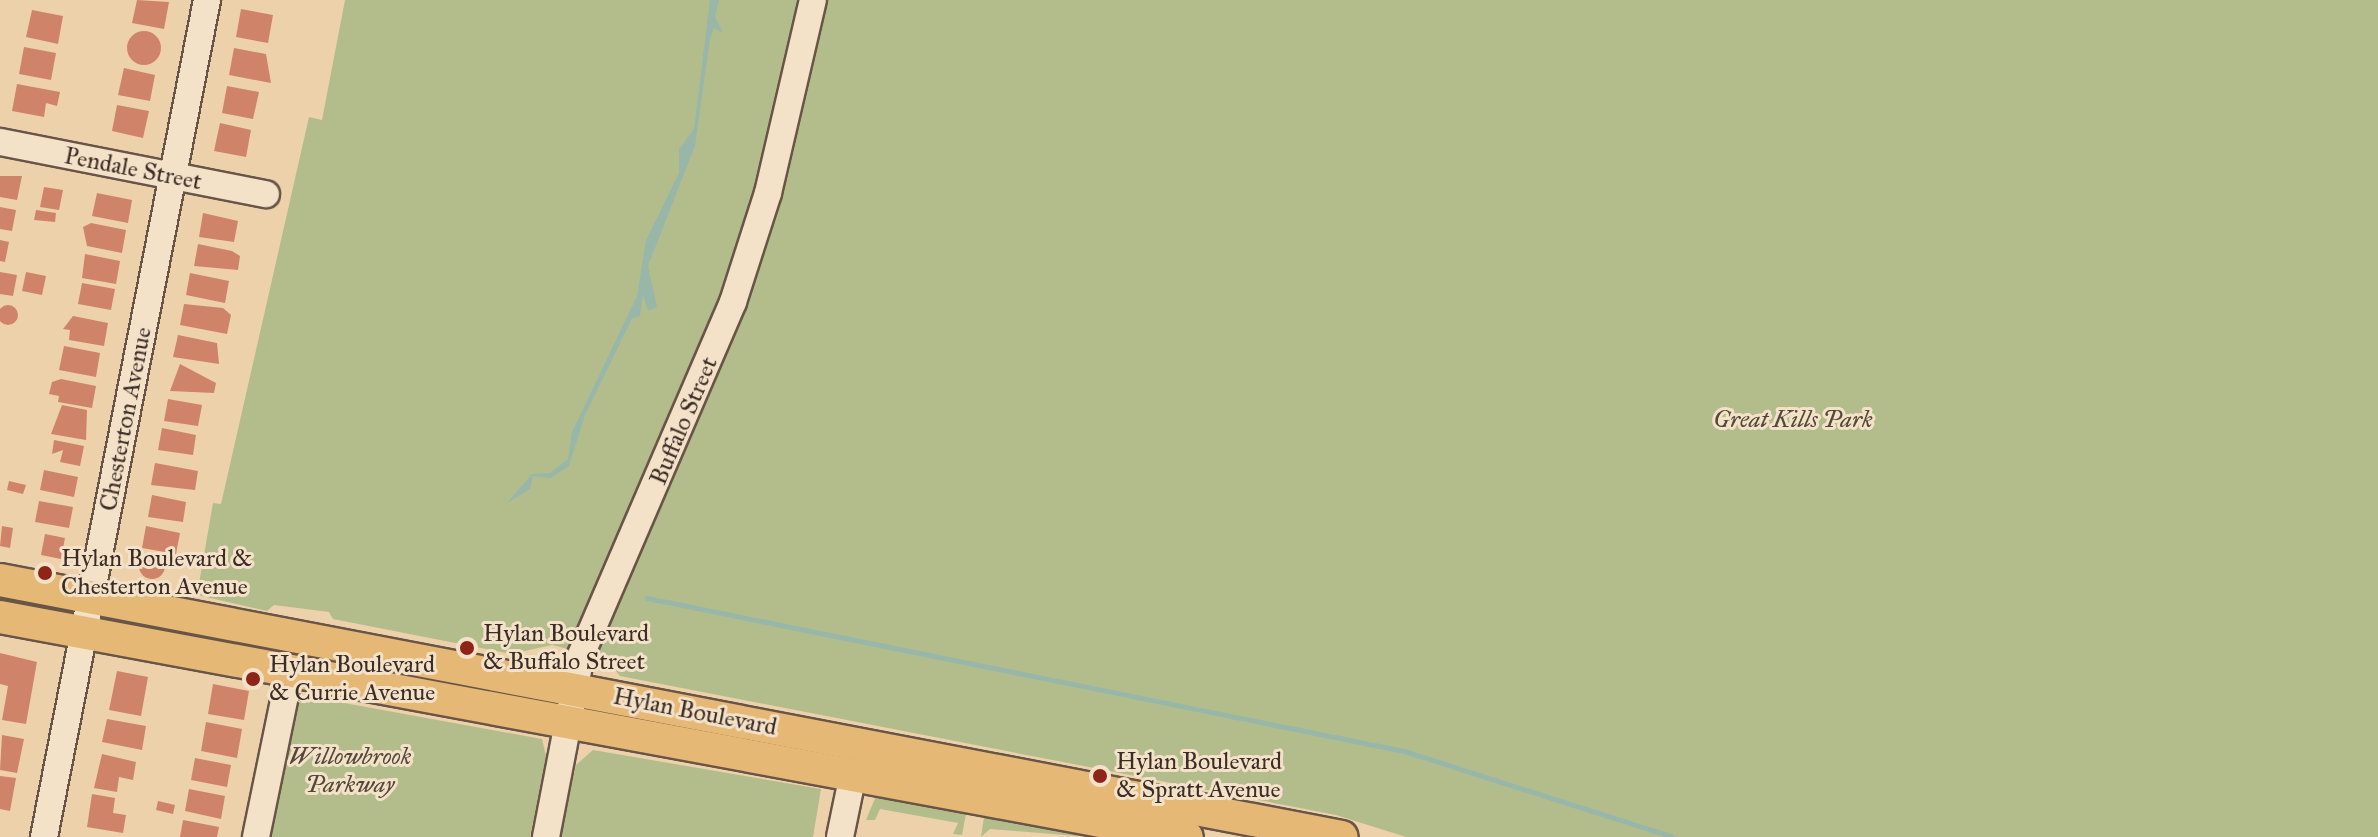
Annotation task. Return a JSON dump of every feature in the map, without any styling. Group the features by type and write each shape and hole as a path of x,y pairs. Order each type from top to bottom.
{"main road":[{"name":"Hylan Boulevard","path":"0,580 1342,837"},
{"name":"Hylan Boulevard","path":"0,617 567,725 853,774 1131,832 1187,837"}],"street":[{"name":"Chesterton Avenue","path":"44,837 207,0"},
{"name":"Buffalo Street","path":"546,837 574,688 599,607 691,412 733,302 768,193 813,0"},
{"name":"Pendale Street","path":"0,142 266,194"},
{"path":"256,837 290,672"},
{"path":"840,837 853,774"}],"green space":[{"name":"Great Kills Park","path":"345,0 2378,0 2378,837 1406,837 1336,815 620,676 605,658 552,645 511,654 333,619 329,612 274,605 267,611 197,595 213,503 221,504 309,117 322,120"},
{"name":"Willowbrook Parkway","path":"306,696 542,739 546,756 530,837 267,837 295,700"},
{"path":"593,750 821,789 813,837 559,837 576,765"},
{"path":"876,796 966,814 962,835 953,834 958,823 880,809 875,820 866,820"},
{"path":"984,817 1088,837 990,829 981,837"}],"shaded area":[{"path":"710,0 719,0 715,17 723,33 714,28 710,39 695,146 648,266 657,307 648,311 643,295 640,316 632,319 585,415 569,466 551,478 533,476 530,489 507,503 532,474 550,473 568,459 572,432 637,296 646,240 679,173 679,149 694,129"}],"building":[{"path":"137,0 169,2 164,29 132,23"},
{"path":"241,9 273,15 268,43 236,37"},
{"path":"32,10 63,16 58,44 26,37"},
{"path":"144,31 156,36 161,48 156,60 144,65 132,60 127,48 132,36"},
{"path":"24,47 56,53 51,80 19,74"},
{"path":"234,48 266,54 271,83 229,75"},
{"path":"124,68 155,75 150,101 118,95"},
{"path":"17,84 60,92 57,106 46,103 44,117 12,111"},
{"path":"227,86 259,92 253,119 222,113"},
{"path":"117,105 149,111 143,138 112,131"},
{"path":"220,123 251,130 246,157 214,151"},
{"path":"0,176 22,176 17,200 0,197"},
{"path":"44,187 63,190 59,210 40,207"},
{"path":"97,193 132,200 128,223 92,216"},
{"path":"0,207 16,210 12,231 0,229"},
{"path":"36,210 56,213 55,222 34,220"},
{"path":"203,213 238,221 234,242 199,237"},
{"path":"91,223 126,230 122,253 87,246 83,227"},
{"path":"0,240 9,242 5,262 0,261"},
{"path":"198,244 232,251 240,256 238,270 194,266"},
{"path":"85,254 120,261 116,284 82,278"},
{"path":"0,272 17,275 13,296 0,294"},
{"path":"26,272 46,276 42,295 22,291"},
{"path":"190,273 229,281 225,303 186,295"},
{"path":"82,283 115,289 111,310 78,304"},
{"path":"184,304 223,308 231,315 227,334 180,325"},
{"path":"8,305 15,308 18,315 15,322 8,325 1,322 -2,315 1,308"},
{"path":"73,316 108,323 104,346 69,340 70,330 63,329"},
{"path":"178,335 217,343 219,364 173,357"},
{"path":"64,346 100,353 96,377 59,370"},
{"path":"180,364 216,383 214,393 170,391"},
{"path":"61,379 96,386 92,408 58,402 59,396 49,394 52,382"},
{"path":"168,399 202,405 198,426 164,421"},
{"path":"62,405 87,410 86,440 51,434"},
{"path":"162,428 196,435 193,455 158,450"},
{"path":"54,440 84,446 80,466 60,462 63,450 52,454"},
{"path":"155,463 198,471 195,490 151,485"},
{"path":"44,470 78,477 74,497 40,490"},
{"path":"9,481 26,485 23,494 7,490"},
{"path":"152,495 186,502 183,522 148,517"},
{"path":"39,501 73,507 69,528 35,522"},
{"path":"2,526 13,528 10,548 0,546"},
{"path":"146,526 180,533 176,554 142,548"},
{"path":"45,534 65,538 61,559 41,555"},
{"path":"152,553 161,557 165,566 161,575 152,579 143,575 139,566 143,557"},
{"path":"0,653 37,662 26,724 2,720 8,686 0,684"},
{"path":"117,671 148,677 141,716 109,710"},
{"path":"213,684 249,691 244,720 208,714"},
{"path":"107,719 146,726 142,750 102,742"},
{"path":"206,722 242,729 237,758 201,751"},
{"path":"2,735 24,739 17,773 0,770"},
{"path":"102,754 136,762 133,780 119,777 117,792 94,788"},
{"path":"195,758 231,765 227,787 191,780"},
{"path":"0,776 16,778 10,811 0,809"},
{"path":"189,789 225,796 221,819 185,811"},
{"path":"92,794 115,798 113,813 126,815 123,833 87,827"},
{"path":"158,801 175,805 173,814 156,810"},
{"path":"183,820 219,827 217,837 180,837"}],"waterway":[{"path":"647,598 1404,751 1673,837"}],"place":[{"name":"Hylan Boulevard & Chesterton Avenue","path":"45,573"},
{"name":"Hylan Boulevard & Buffalo Street","path":"467,648"},
{"name":"Hylan Boulevard & Currie Avenue","path":"253,679"},
{"name":"Hylan Boulevard & Spratt Avenue","path":"1100,776"}]}
